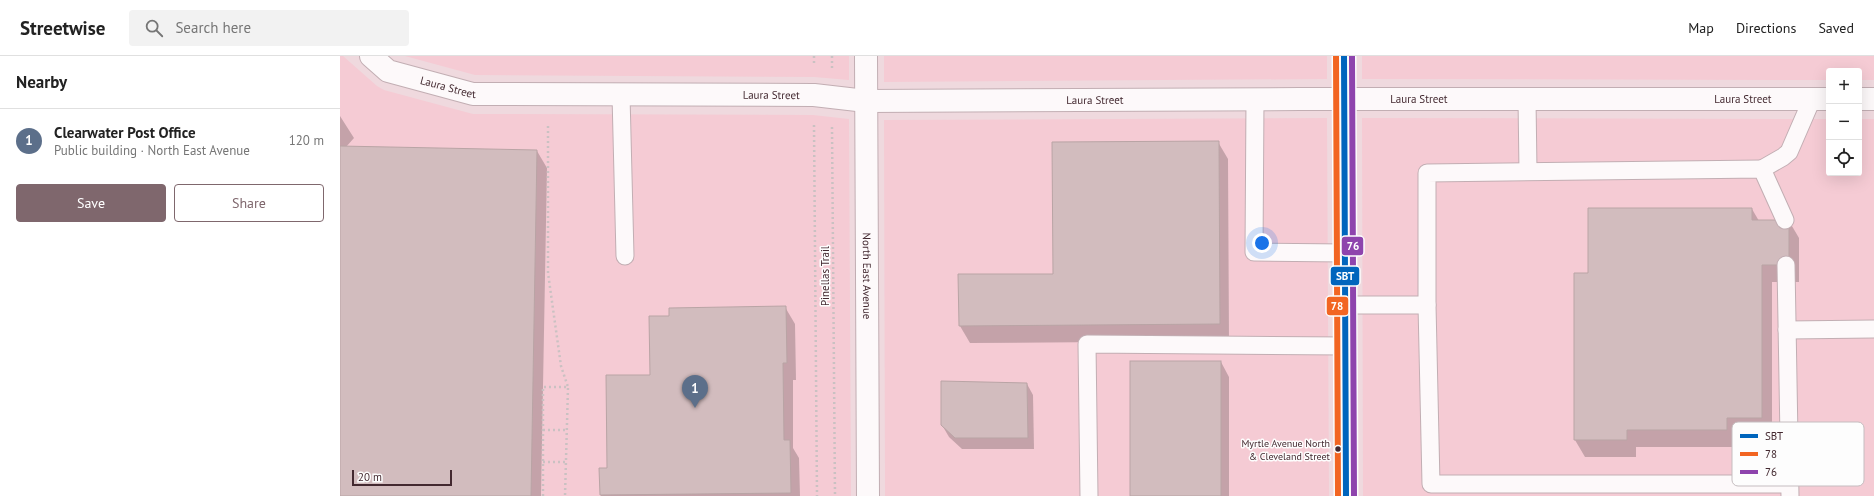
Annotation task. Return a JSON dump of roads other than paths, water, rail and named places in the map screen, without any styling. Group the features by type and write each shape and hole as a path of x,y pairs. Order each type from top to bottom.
{"street":[{"name":"Laura Street","path":"371,56 388,71 473,94 823,96 866,101 1820,99"},
{"name":"North East Avenue","path":"866,56 868,496"},
{"path":"1344,56 1346,496"},
{"path":"1862,99 1874,99"}],"lane":[{"path":"622,95 625,256"},
{"path":"1255,99 1254,252 1345,253"},
{"path":"1527,99 1528,171"},
{"path":"1790,490 1431,484 1427,305 1427,173 1762,169 1784,157 1789,152 1820,99"},
{"path":"1762,169 1785,220"},
{"path":"1786,265 1789,422"},
{"path":"1345,305 1427,305"},
{"path":"1787,330 1874,330"},
{"path":"1089,496 1087,344 1346,346"}],"place":[{"name":"Clearwater Post Office","path":"695,408"},
{"name":"Myrtle Avenue North & Cleveland Street","path":"1338,449"}]}
